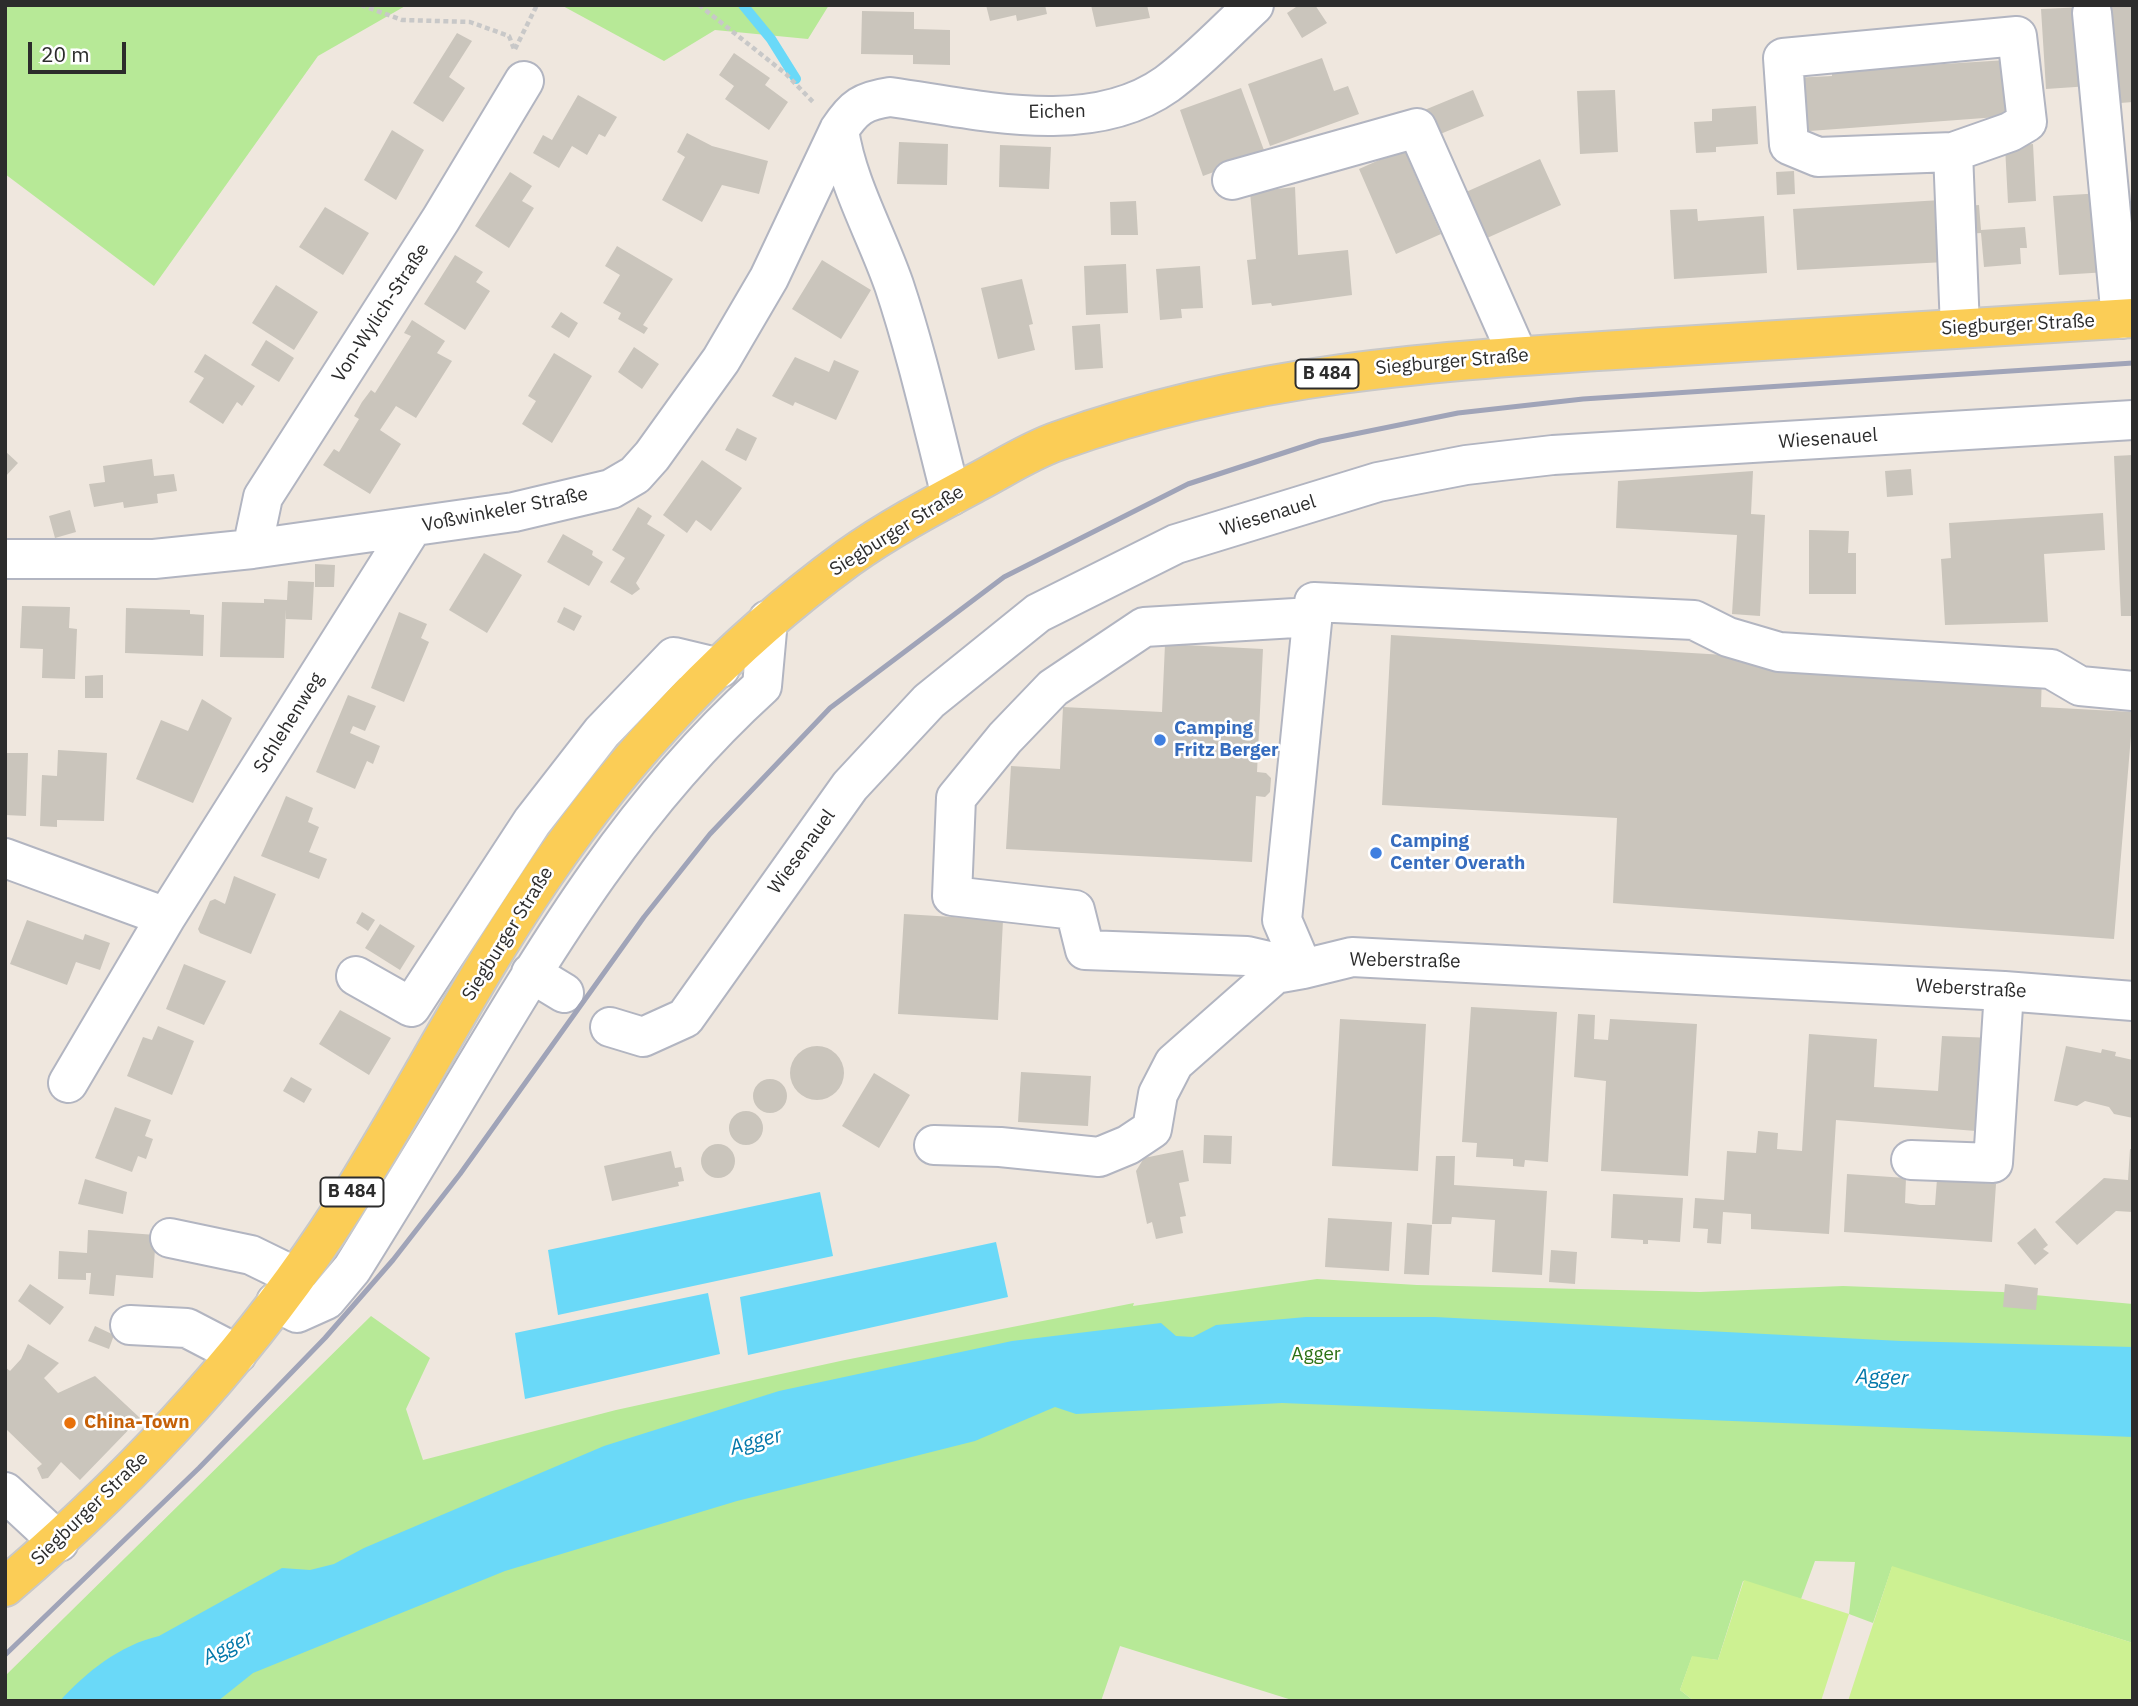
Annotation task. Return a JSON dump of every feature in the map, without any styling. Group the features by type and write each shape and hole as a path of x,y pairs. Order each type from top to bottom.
{"main road":[{"name":"Siegburger Straße","path":"6,1585 59,1542 186,1415 237,1354 341,1212 543,877 635,752 768,620 854,554 951,496 1051,443 1228,391 1321,374 1518,356 2127,318"}],"street":[{"name":"Eichen","path":"830,145 848,116 866,101 891,97 1059,116 1100,111 1136,100 1166,85 1254,5"},
{"path":"2092,13 2127,318"},
{"path":"2017,36 2027,122 2010,132 1953,152 1818,156 1789,145 1783,58 2017,36"},
{"name":"Von-Wylich-Straße","path":"252,549 262,497 434,230 519,65"},
{"path":"1233,180 1417,128 1518,356"},
{"path":"830,145 843,161 877,235 908,329 951,496"},
{"name":"Voßwinkeler Straße","path":"5,559 154,559 252,549 411,529 514,512 611,489 635,475 652,456 728,349 769,278 830,145"},
{"path":"1953,152 1960,328"},
{"name":"Wiesenauel","path":"610,1027 643,1037 685,1018 850,786 929,701 1038,613 1176,544 1378,482 1466,465 1553,455 2133,420"},
{"name":"Schlehenweg","path":"68,1083 166,917 411,529"},
{"path":"1303,969 1282,920 1314,602 1693,620 1728,637 1779,652 2051,669 2080,686 2133,691"},
{"path":"1303,969 1247,956 1085,950 1076,910 952,896 956,798 1005,738 1053,688 1144,627 1312,617"},
{"path":"170,1238 251,1255 285,1289 297,1313 326,1300 352,1269 531,973 615,847 704,740 762,686 768,620"},
{"path":"356,976 411,1007 532,822 602,732 674,657 720,668"},
{"path":"5,858 166,917"},
{"name":"Weberstraße","path":"934,1145 1000,1147 1099,1157 1128,1145 1152,1129 1158,1094 1174,1063 1275,974 1352,957 2004,991 2133,1001"},
{"path":"531,973 564,993"},
{"path":"1911,1160 1993,1163 2004,991"},
{"path":"130,1325 187,1328 237,1354"},
{"path":"5,1492 59,1542"}],"path":[{"path":"361,5 402,20 470,22 509,36 519,65"},
{"path":"519,65 537,5"},
{"path":"699,5 786,74 830,145"}],"green space":[{"path":"5,5 407,5 318,56 154,286 5,174"},
{"path":"561,5 829,5 808,39 715,30 664,61"},
{"path":"1317,1279 1417,1285 1700,1292 1843,1286 2002,1292 2133,1304 2133,1643 1892,1567 1873,1623 1849,1614 1855,1562 1815,1561 1801,1599 1743,1581 1718,1660 1692,1657 1680,1690 1694,1701 1295,1701 1120,1646 1101,1701 5,1701 5,1676 371,1316 430,1358 406,1409 423,1460 616,1410 845,1360 1134,1303 1133,1306"},
{"path":"1892,1566 2133,1643 2133,1701 1848,1701"},
{"path":"1744,1580 1849,1614 1821,1701 1694,1701 1680,1690 1692,1656 1718,1660"}],"water":[{"path":"820,1192 833,1256 558,1315 548,1250"},
{"path":"996,1242 1008,1297 748,1355 740,1297"},
{"path":"708,1293 720,1354 525,1399 515,1333"},
{"name":"Agger","path":"1306,1317 1435,1317 1901,1341 2133,1347 2133,1437 1282,1403 1076,1414 1055,1407 975,1441 737,1501 505,1571 253,1673 218,1701 60,1701 92,1670 117,1653 159,1636 282,1568 310,1570 334,1564 364,1548 604,1446 779,1391 1012,1341 1161,1323 1176,1336 1193,1337 1216,1325"}],"building":[{"path":"986,5 1045,5 1047,14 1017,21 1016,15 990,21"},
{"path":"1091,5 1147,5 1150,18 1096,27"},
{"path":"1299,5 1315,5 1327,23 1302,38 1287,13"},
{"path":"2110,5 2133,5 2133,102 2120,103"},
{"path":"2085,7 2090,86 2046,89 2041,9"},
{"path":"862,11 914,12 914,29 950,30 950,65 913,64 913,55 861,54"},
{"path":"457,33 472,41 449,77 465,88 443,122 413,103"},
{"path":"734,53 770,78 765,85 788,102 769,130 725,99 734,86 719,75"},
{"path":"1322,58 1334,91 1348,86 1359,114 1270,146 1248,84"},
{"path":"2007,60 2011,116 1796,132 1792,78 1832,76 1832,71"},
{"path":"1241,88 1265,153 1203,176 1180,110"},
{"path":"1473,90 1484,116 1433,137 1422,111"},
{"path":"1615,90 1618,152 1580,154 1577,91"},
{"path":"578,95 617,117 605,137 599,134 587,155 572,146 559,168 533,153 543,135 552,140"},
{"path":"1756,106 1758,144 1716,147 1716,152 1696,153 1694,122 1712,121 1712,109"},
{"path":"392,130 424,150 396,200 364,180"},
{"path":"687,133 712,146 768,161 759,194 722,185 702,222 662,200 685,157 677,152"},
{"path":"899,142 948,144 947,185 897,184"},
{"path":"2033,144 2036,201 2008,203 2005,146"},
{"path":"1000,145 1051,147 1049,189 999,187"},
{"path":"1404,149 1441,234 1396,254 1359,169"},
{"path":"1540,159 1561,205 1478,242 1457,196"},
{"path":"1794,171 1795,194 1777,195 1776,172"},
{"path":"510,172 532,186 522,201 534,208 509,248 475,226"},
{"path":"1295,187 1298,255 1348,250 1352,295 1272,306 1271,303 1252,305 1247,260 1256,259 1250,192"},
{"path":"2103,193 2108,272 2059,275 2053,196"},
{"path":"1941,200 1945,262 1797,270 1793,209"},
{"path":"1136,201 1138,235 1111,235 1110,202"},
{"path":"1979,205 1981,230 2025,227 2027,248 2020,248 2021,264 1984,267 1981,233 1966,234 1965,206"},
{"path":"325,207 369,233 343,275 299,247"},
{"path":"1697,209 1698,221 1764,216 1767,273 1674,279 1670,210"},
{"path":"617,246 673,279 643,325 648,328 644,334 618,319 621,313 603,303 620,275 605,266"},
{"path":"455,255 483,272 476,282 490,291 465,330 424,304"},
{"path":"822,260 871,290 841,339 792,309"},
{"path":"1126,264 1128,313 1086,315 1084,266"},
{"path":"1200,266 1203,308 1181,309 1182,318 1160,320 1156,269"},
{"path":"1022,279 1033,324 1029,325 1035,350 998,359 981,288"},
{"path":"276,285 318,312 294,350 252,323"},
{"path":"561,312 578,323 569,338 551,327"},
{"path":"412,320 445,341 437,353 452,361 416,418 396,406 380,430 401,444 370,494 323,465 334,449 339,452 359,419 354,416 362,402 371,390 375,393 411,336 404,333"},
{"path":"1100,324 1103,368 1075,370 1072,326"},
{"path":"266,340 294,358 279,382 251,365"},
{"path":"634,347 659,364 642,389 618,372"},
{"path":"554,353 592,376 552,443 522,424 536,401 528,396"},
{"path":"205,354 255,386 242,406 237,402 223,424 189,402 204,378 194,372"},
{"path":"795,357 829,372 834,360 859,371 836,420 795,402 793,406 772,396"},
{"path":"737,428 757,438 746,461 725,450"},
{"path":"5,451 18,463 5,477"},
{"path":"2133,455 2133,616 2121,616 2114,456"},
{"path":"152,459 154,476 174,474 177,491 157,494 158,503 124,508 123,502 94,507 89,484 105,482 103,466"},
{"path":"702,460 742,488 711,531 696,520 687,533 663,515"},
{"path":"1911,469 1913,495 1887,497 1885,471"},
{"path":"1753,471 1751,514 1765,515 1760,616 1732,614 1737,535 1616,528 1618,481"},
{"path":"638,507 652,516 647,524 665,535 636,583 640,589 632,595 610,582 625,558 612,550"},
{"path":"70,510 76,532 55,538 49,516"},
{"path":"2103,513 2105,550 2044,554 2048,622 1945,625 1941,559 1951,558 1949,523"},
{"path":"1809,530 1849,531 1848,553 1856,553 1856,594 1809,594"},
{"path":"563,534 593,551 592,555 603,562 589,586 547,562"},
{"path":"484,553 522,575 487,633 449,610"},
{"path":"315,564 335,565 334,587 315,587"},
{"path":"288,581 314,582 312,620 286,619 286,609 284,658 220,657 222,602 264,603 264,599 287,600"},
{"path":"22,606 70,607 69,628 77,629 75,679 42,678 43,649 20,648"},
{"path":"564,607 582,616 574,631 557,622"},
{"path":"126,608 190,610 190,614 204,615 203,656 125,653"},
{"path":"399,612 427,624 421,638 429,642 404,702 371,688"},
{"path":"1391,635 2042,674 2041,707 2133,712 2114,939 1613,903 1617,818 1382,805"},
{"name":"Camping Fritz Berger","path":"1165,644 1263,649 1257,772 1266,773 1271,778 1270,792 1265,797 1256,796 1252,862 1006,849 1011,766 1060,769 1063,707 1162,712"},
{"path":"103,675 103,698 85,698 85,676"},
{"path":"348,695 376,706 365,731 353,726 350,733 380,746 373,764 367,761 355,789 316,772"},
{"path":"202,699 232,718 193,803 136,779 161,720 188,731"},
{"path":"58,750 107,753 104,821 57,820 57,827 40,826 42,775 57,776"},
{"path":"5,753 28,753 26,816 5,815"},
{"path":"286,796 313,808 308,822 319,827 309,852 327,859 319,879 261,856"},
{"path":"234,876 276,894 251,954 200,933 198,929 210,901 215,899 225,904"},
{"path":"362,912 375,920 368,931 356,923"},
{"path":"904,914 1003,920 998,1020 898,1014"},
{"path":"27,920 83,940 85,934 110,943 100,970 76,962 67,985 10,964"},
{"path":"380,924 415,946 400,970 365,948"},
{"path":"184,964 226,981 204,1025 166,1009"},
{"path":"1471,1007 1557,1012 1548,1162 1525,1160 1524,1167 1513,1166 1513,1159 1476,1157 1477,1143 1462,1142"},
{"path":"340,1010 391,1038 369,1075 319,1044"},
{"path":"1578,1014 1595,1015 1594,1039 1608,1040 1610,1019 1697,1024 1688,1176 1601,1171 1606,1081 1574,1077"},
{"path":"1340,1019 1426,1024 1418,1171 1332,1166"},
{"path":"158,1026 194,1041 172,1095 127,1076 143,1037 152,1040"},
{"path":"1809,1034 1877,1039 1874,1087 1938,1091 1942,1036 1994,1038 1989,1132 1836,1120 1829,1234 1751,1229 1751,1214 1723,1212 1721,1244 1707,1243 1708,1229 1693,1228 1695,1198 1724,1200 1727,1151 1756,1153 1758,1131 1778,1133 1777,1149 1802,1151"},
{"path":"817,1046 836,1054 844,1073 836,1092 817,1100 798,1092 790,1073 798,1054"},
{"path":"2066,1046 2101,1053 2102,1049 2116,1052 2115,1056 2133,1060 2133,1118 2114,1114 2109,1107 2085,1101 2077,1106 2054,1101"},
{"path":"1021,1072 1091,1076 1088,1126 1018,1122"},
{"path":"874,1073 910,1095 879,1148 842,1126"},
{"path":"291,1077 312,1089 304,1103 283,1091"},
{"path":"770,1079 782,1084 787,1096 782,1108 770,1113 758,1108 753,1096 758,1084"},
{"path":"115,1107 151,1120 145,1136 153,1139 146,1159 138,1156 132,1172 95,1158"},
{"path":"746,1111 758,1116 763,1128 758,1140 746,1145 734,1140 729,1128 734,1116"},
{"path":"1204,1135 1232,1136 1231,1164 1203,1163"},
{"path":"718,1144 730,1149 735,1161 730,1173 718,1178 706,1173 701,1161 706,1149"},
{"path":"2130,1149 2133,1149 2133,1212 2116,1211 2077,1245 2055,1222 2104,1178 2128,1180"},
{"path":"1183,1150 1189,1181 1179,1183 1186,1216 1180,1217 1183,1233 1156,1239 1152,1222 1147,1224 1136,1171 1144,1158"},
{"path":"671,1151 675,1168 681,1167 684,1181 678,1182 679,1186 612,1201 604,1166"},
{"path":"1436,1156 1455,1156 1454,1185 1547,1191 1542,1275 1492,1272 1495,1220 1452,1217 1451,1224 1432,1224"},
{"path":"1847,1174 1906,1178 1905,1203 1920,1205 1935,1205 1937,1179 1996,1184 1992,1242 1844,1232"},
{"path":"85,1179 127,1192 123,1214 78,1204"},
{"path":"1613,1194 1683,1198 1680,1242 1648,1240 1648,1244 1643,1244 1643,1240 1611,1238"},
{"path":"1328,1218 1392,1222 1389,1271 1325,1267"},
{"path":"1407,1223 1432,1225 1429,1275 1404,1274"},
{"path":"2035,1228 2048,1245 2043,1249 2049,1253 2035,1265 2017,1243"},
{"path":"88,1230 156,1235 153,1278 116,1275 114,1296 89,1294 91,1273 86,1273 86,1280 58,1279 59,1251 87,1253"},
{"path":"1551,1250 1577,1252 1575,1284 1549,1282"},
{"path":"30,1284 64,1307 50,1325 18,1301"},
{"path":"2005,1284 2038,1288 2036,1310 2003,1307"},
{"path":"95,1326 114,1335 109,1349 88,1341"},
{"name":"China-Town","path":"28,1344 59,1363 44,1378 58,1393 95,1376 140,1418 80,1480 61,1462 48,1478 42,1479 37,1468 42,1464 5,1428 5,1367 10,1371 21,1359"}],"waterway":[{"path":"743,5 771,39 796,79"}],"railway":[{"path":"5,1655 199,1468 325,1338 393,1260 460,1174 644,917 710,834 830,708 1004,577 1188,484 1320,441 1458,413 1583,399 2133,363"}],"place":[{"name":"Camping Fritz Berger","path":"1160,740"},
{"name":"Camping Center Overath","path":"1376,853"},
{"name":"China-Town","path":"70,1423"}]}
